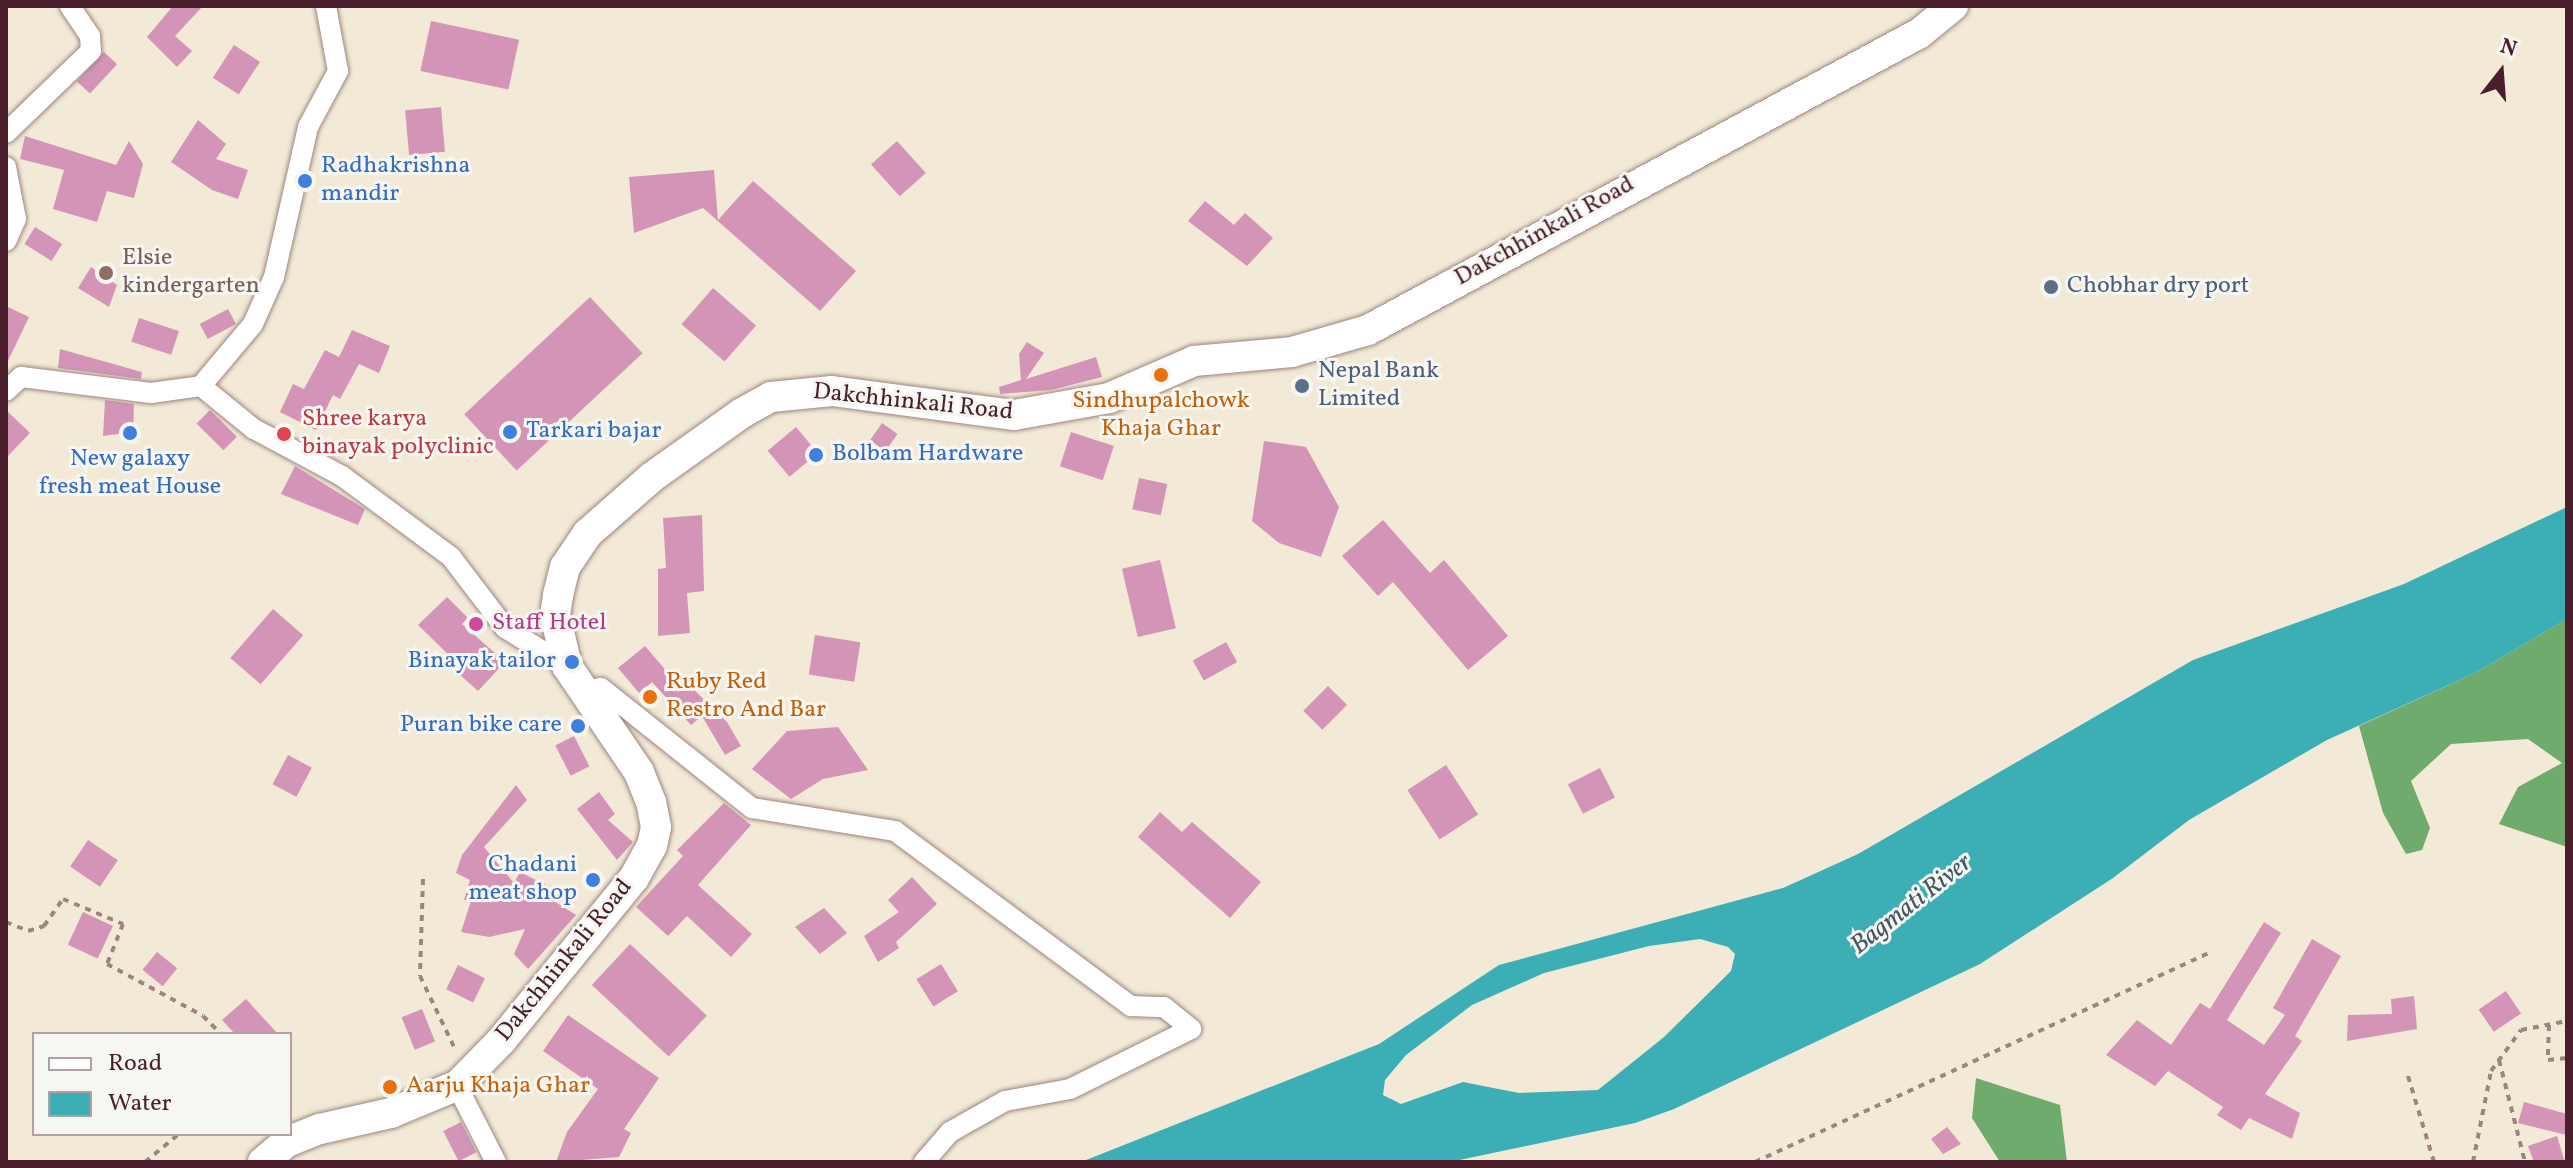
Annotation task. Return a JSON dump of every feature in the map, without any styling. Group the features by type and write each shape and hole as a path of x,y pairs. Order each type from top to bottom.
{"main road":[{"name":"Dakchhinkali Road","path":"263,1162 287,1142 391,1113 462,1079 634,878 652,846 656,827 639,772 575,679 555,615 565,567 587,534 652,477 771,397 832,391 1014,415 1109,398 1194,361 1292,352 1368,330 1920,33 1953,6"}],"street":[{"path":"6,133 91,51 90,36 70,6"},
{"path":"6,391 21,377 151,393 201,386 253,324 274,277 308,127 338,71 326,6"},
{"path":"6,167 16,219 6,241"},
{"path":"201,386 254,429 342,476 451,557 505,628 575,679 601,688 752,808 895,831 1131,1006 1164,1007 1191,1029 1070,1089 1005,1101 950,1132 924,1162"},
{"path":"462,1079 496,1162"}],"path":[{"path":"423,879 420,976 462,1079"},
{"path":"6,922 28,931 44,926 63,899 123,924 107,964 203,1016 219,1032"},
{"path":"1755,1162 2211,952"},
{"path":"2473,1162 2491,1071 2521,1030 2567,1021"},
{"path":"2549,1025 2548,1060 2567,1058"},
{"path":"2499,1060 2525,1162"},
{"path":"2408,1076 2434,1162"},
{"path":"145,1162 177,1136"}],"green space":[{"path":"2567,619 2567,847 2499,824 2518,787 2562,763 2528,739 2451,744 2411,781 2430,828 2422,850 2406,854 2383,813 2359,726 2475,673"},
{"path":"1976,1078 2060,1105 2067,1162 2000,1162 1972,1118"}],"water":[{"name":"Bagmati River","path":"2567,507 2567,619 2475,673 2327,740 2189,820 2113,878 1980,964 1674,1109 1635,1123 1450,1162 1081,1162 1379,1044 1499,965 1783,888 1858,854 2193,660 2404,584","holes":["1700,939 1728,947 1735,954 1731,971 1664,1037 1598,1090 1519,1093 1463,1082 1401,1104 1383,1095 1385,1080 1406,1055 1472,1005 1544,973 1649,946"]}],"building":[{"path":"173,6 203,6 175,36 192,51 177,67 147,37"},
{"path":"431,21 519,40 508,90 420,71"},
{"path":"234,45 260,62 239,95 213,78"},
{"path":"104,52 117,64 90,94 77,81"},
{"path":"441,107 445,152 409,155 405,110"},
{"path":"198,120 226,144 216,159 248,170 238,199 212,190 171,162"},
{"path":"25,136 116,165 129,141 143,164 134,198 107,191 97,222 53,209 64,170 20,159"},
{"path":"897,141 926,173 900,196 871,164"},
{"path":"714,170 718,220 753,181 856,271 820,311 703,208 634,233 629,177"},
{"path":"1205,201 1234,225 1245,213 1273,238 1247,266 1188,221"},
{"path":"35,227 62,244 52,261 24,244"},
{"path":"91,267 117,285 109,307 78,288"},
{"path":"713,288 756,325 725,362 682,324"},
{"path":"590,297 643,353 517,471 464,414"},
{"path":"6,306 29,317 6,365"},
{"path":"228,309 236,324 208,339 200,324"},
{"path":"139,318 179,331 171,355 131,342"},
{"path":"352,330 390,346 379,373 359,364 340,399 333,395 316,430 280,412 293,384 304,389 325,350 339,357"},
{"path":"1027,342 1044,353 1026,379 1096,357 1102,377 1051,390 1000,394 999,387 1021,380 1019,354"},
{"path":"60,349 142,372 141,379 58,368"},
{"path":"105,400 134,404 133,432 103,436"},
{"path":"6,410 30,433 6,458"},
{"path":"210,410 237,437 223,450 197,423"},
{"path":"882,423 898,434 886,451 870,440"},
{"path":"796,427 818,453 790,477 768,451"},
{"path":"1071,432 1114,446 1103,480 1060,466"},
{"path":"1264,441 1306,447 1339,507 1321,557 1279,543 1252,521"},
{"path":"295,466 365,509 358,525 281,494"},
{"path":"1139,478 1167,484 1161,515 1132,509"},
{"path":"702,515 704,591 687,593 690,633 658,636 658,569 666,568 663,518"},
{"path":"1383,520 1430,573 1444,560 1508,636 1468,670 1393,582 1378,596 1342,556"},
{"path":"1160,560 1176,628 1138,637 1122,569"},
{"path":"447,597 468,618 462,624 505,662 478,691 449,665 454,660 418,625"},
{"path":"273,609 303,635 261,684 230,658"},
{"path":"815,635 860,642 854,682 809,675"},
{"path":"1226,642 1237,662 1204,681 1193,660"},
{"path":"645,646 681,688 687,683 727,722 741,746 725,755 702,716 691,725 652,682 639,693 618,668"},
{"path":"1328,686 1347,705 1322,730 1303,711"},
{"path":"838,727 868,770 823,779 791,799 752,769 787,731"},
{"path":"574,736 589,766 571,776 555,746"},
{"path":"288,755 312,768 296,797 273,784"},
{"path":"1446,765 1478,814 1440,840 1407,790"},
{"path":"1600,768 1615,797 1583,814 1568,784"},
{"path":"516,785 527,800 484,847 514,883 520,872 550,887 546,896 576,915 528,969 514,954 525,929 489,937 461,932 471,901 464,900 470,880 456,873 462,855"},
{"path":"599,792 615,814 608,820 633,842 617,860 577,809"},
{"path":"724,803 751,825 698,885 752,934 731,957 687,916 668,936 636,907 683,856 677,850"},
{"path":"1160,812 1182,832 1192,822 1261,882 1230,918 1138,837"},
{"path":"88,840 118,860 100,887 70,867"},
{"path":"912,877 937,904 896,942 899,948 878,962 864,936 899,912 888,900"},
{"path":"824,908 847,933 820,954 795,927"},
{"path":"83,912 113,926 98,959 68,945"},
{"path":"2264,922 2281,933 2227,1020 2264,1045 2285,1015 2273,1008 2312,939 2341,956 2295,1036 2302,1041 2265,1094 2300,1113 2292,1139 2249,1118 2241,1130 2217,1115 2223,1107 2168,1071 2155,1086 2106,1055 2137,1020 2171,1045 2200,1003 2210,1009"},
{"path":"630,944 707,1016 669,1057 592,985"},
{"path":"157,952 177,968 163,986 143,970"},
{"path":"941,964 958,991 933,1007 916,979"},
{"path":"458,965 485,978 473,1002 446,989"},
{"path":"2506,991 2521,1013 2494,1032 2479,1009"},
{"path":"2414,996 2417,1029 2347,1041 2348,1015 2392,1014 2391,999"},
{"path":"246,999 276,1032 233,1032 222,1020"},
{"path":"422,1009 435,1041 415,1050 402,1017"},
{"path":"568,1015 659,1078 624,1129 631,1133 619,1157 556,1162 567,1132 598,1089 543,1051"},
{"path":"2524,1102 2567,1114 2567,1135 2518,1123"},
{"path":"461,1122 476,1152 459,1161 443,1131"},
{"path":"1947,1127 1961,1144 1943,1154 1931,1139"},
{"path":"2557,1136 2565,1162 2534,1162 2528,1146"}],"place":[{"name":"Radhakrishna mandir","path":"305,181"},
{"name":"Elsie kindergarten","path":"106,273"},
{"name":"Chobhar dry port","path":"2051,287"},
{"name":"Sindhupalchowk Khaja Ghar","path":"1161,375"},
{"name":"Nepal Bank Limited","path":"1302,386"},
{"name":"Tarkari bajar","path":"510,432"},
{"name":"New galaxy fresh meat House","path":"130,433"},
{"name":"Shree karya binayak polyclinic","path":"284,434"},
{"name":"Bolbam Hardware","path":"816,455"},
{"name":"Staff Hotel","path":"476,624"},
{"name":"Binayak tailor","path":"572,662"},
{"name":"Ruby Red Restro And Bar","path":"650,697"},
{"name":"Puran bike care","path":"578,726"},
{"name":"Chadani meat shop","path":"593,880"},
{"name":"Aarju Khaja Ghar","path":"390,1087"}]}
